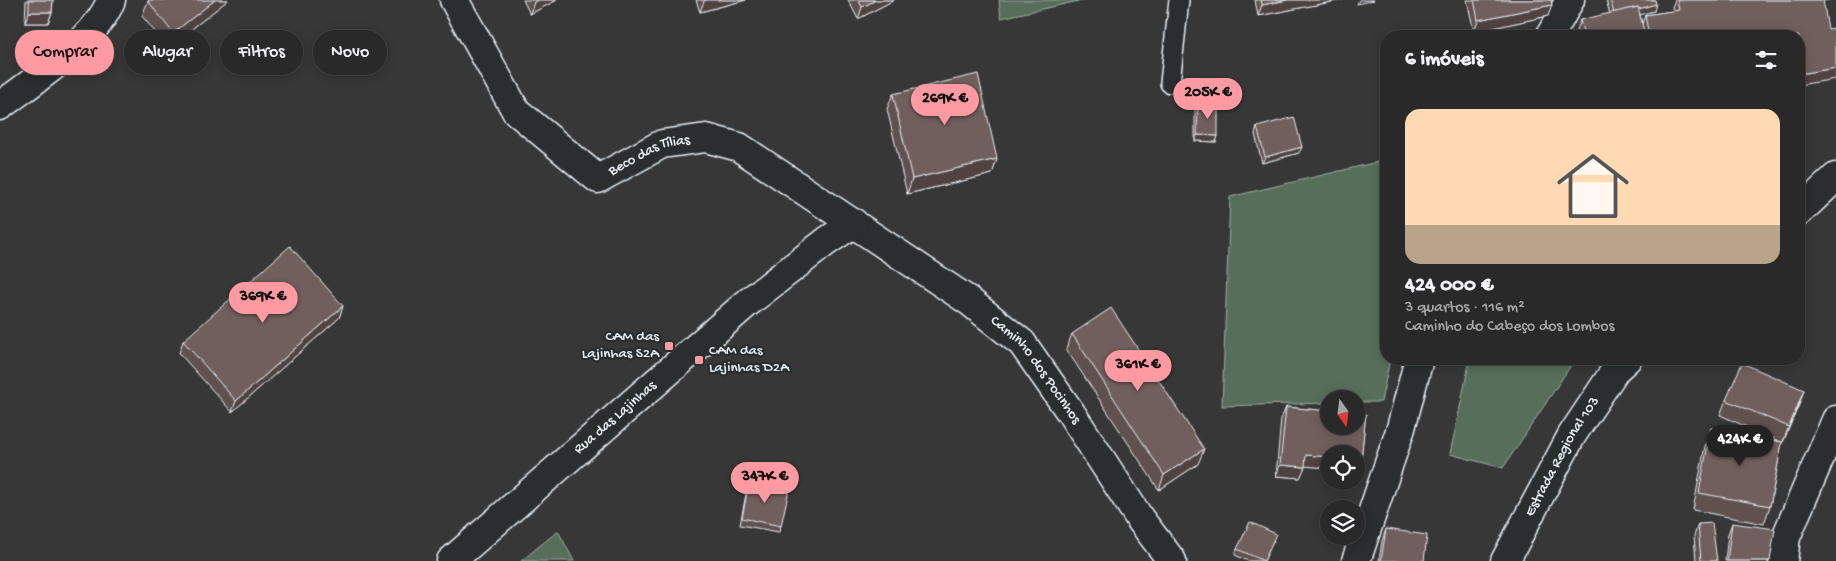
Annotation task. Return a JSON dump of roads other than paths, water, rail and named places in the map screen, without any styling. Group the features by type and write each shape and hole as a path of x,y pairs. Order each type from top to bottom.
{"street":[{"path":"0,106 67,55 106,14 111,0"},
{"name":"Beco das Tílias","path":"454,0 516,111 598,179 662,144 706,138 739,147 854,223"},
{"path":"1553,30 1570,0"},
{"path":"1805,206 1836,177"},
{"name":"Rua das Lajinhas","path":"451,561 746,304 827,241 854,223"},
{"name":"Caminho dos Pocinhos","path":"854,223 968,301 1022,343 1140,518 1172,561"},
{"path":"1356,561 1401,428 1417,365"},
{"name":"Estrada Regional 103","path":"1505,561 1572,435 1620,365"},
{"path":"1783,561 1786,537 1836,420"}],"lane":[{"path":"1170,84 1179,0"}],"place":[{"name":"CAM das Lajinhas S2A","path":"669,346"},
{"name":"CAM das Lajinhas D2A","path":"699,360"}]}
